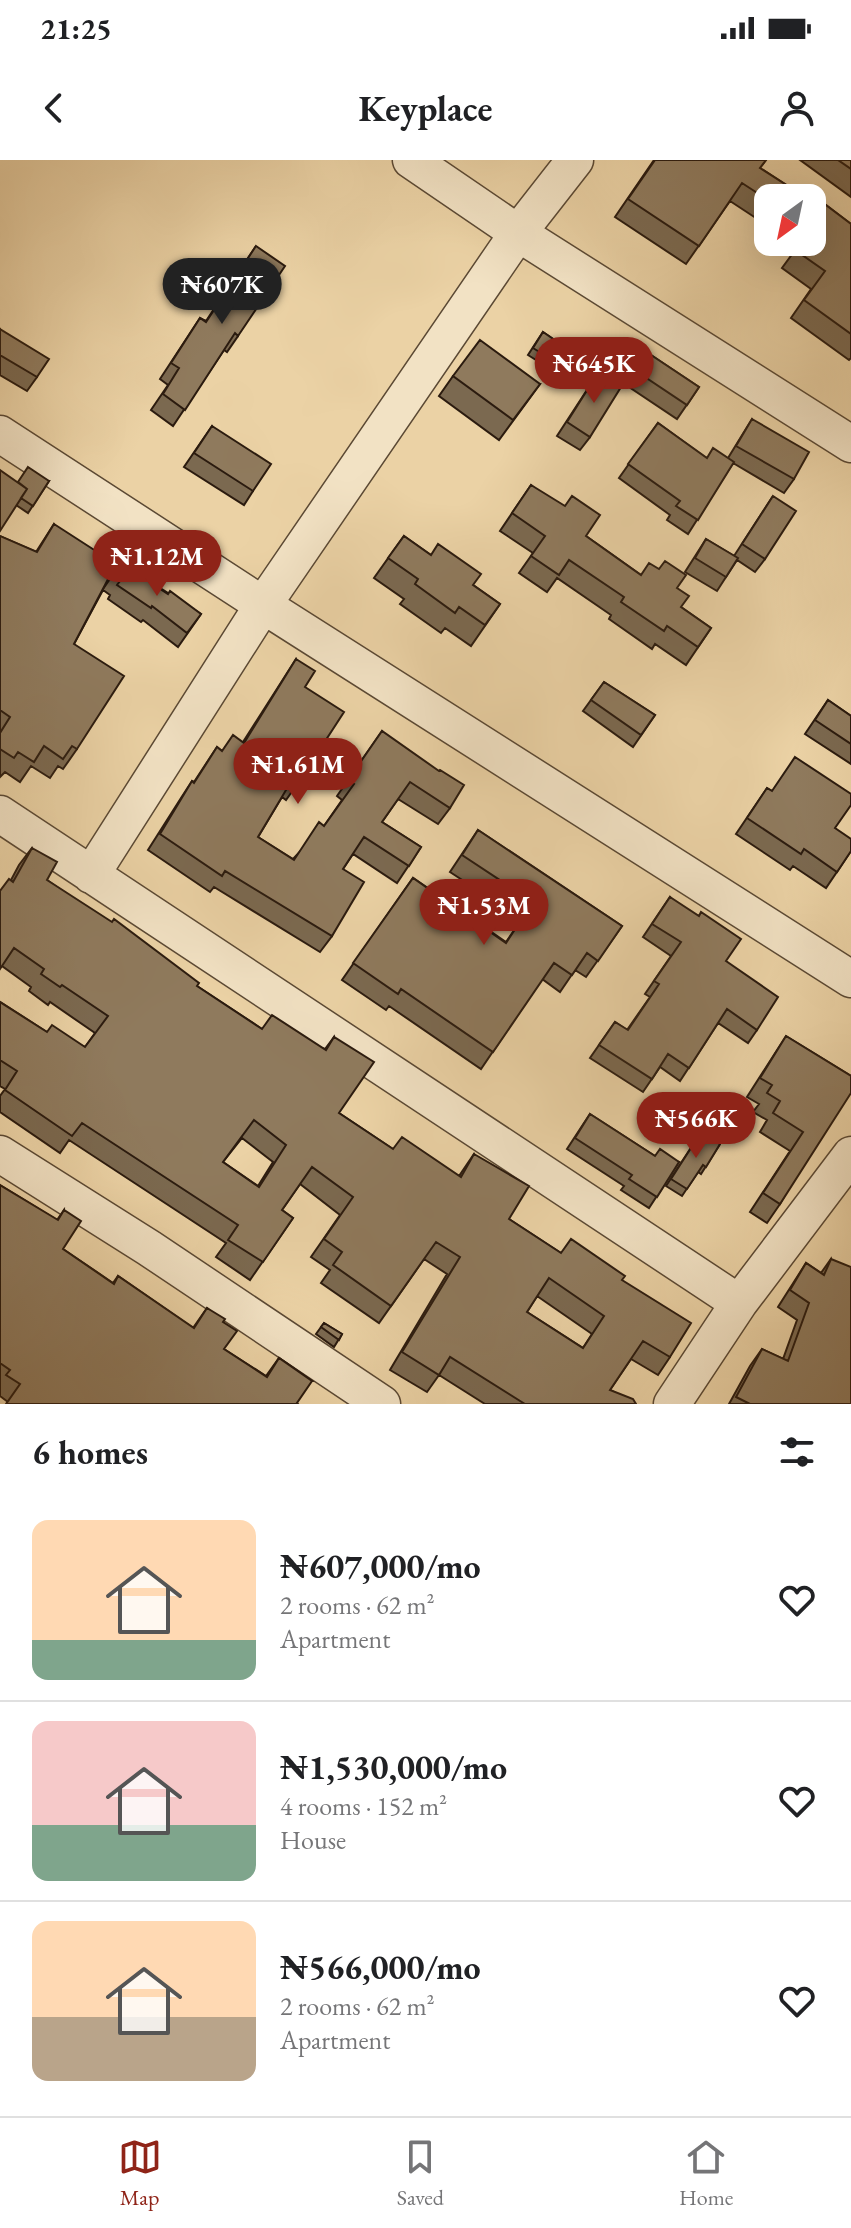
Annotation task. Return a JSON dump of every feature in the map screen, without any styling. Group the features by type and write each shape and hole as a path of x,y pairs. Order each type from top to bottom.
{"street":[{"path":"411,160 518,233 851,444"},
{"path":"91,875 263,605 518,233 575,160"},
{"path":"0,434 851,979"},
{"path":"0,814 739,1303"},
{"path":"0,1154 149,1248 382,1404"},
{"path":"672,1404 739,1303 851,1155"}],"building":[{"path":"655,160 766,160 760,168 785,184 754,184 754,191 742,183 699,246 628,199"},
{"path":"838,160 851,160 851,169"},
{"path":"826,205 851,224 851,334 804,300 825,271 804,256 826,256"},
{"path":"256,246 285,266 238,336 235,333 185,410 163,394 179,368 171,363 200,318 206,322"},
{"path":"0,329 49,359 37,377 0,355"},
{"path":"543,332 559,343 549,358 533,348"},
{"path":"480,340 540,384 513,420 453,376"},
{"path":"642,349 699,387 687,405 630,367"},
{"path":"598,373 621,387 590,437 567,422"},
{"path":"752,419 809,452 794,479 736,446"},
{"path":"658,423 707,458 713,448 734,462 698,520 676,506 680,501 628,464"},
{"path":"212,426 271,464 253,491 194,453"},
{"path":"28,467 49,481 33,506 21,498 27,489 18,482"},
{"path":"0,470 27,489 0,531"},
{"path":"531,485 565,506 572,496 600,515 586,536 641,575 649,563 659,569 665,561 686,575 677,588 689,596 681,607 711,628 698,647 667,626 664,631 621,602 624,597 569,560 559,575 531,556 545,536 512,513"},
{"path":"773,496 796,511 765,559 742,544"},
{"path":"54,524 116,564 74,644 124,676 77,749 72,746 63,759 44,746 34,762 18,752 14,758 0,749 0,733 10,717 0,710 0,536 37,552"},
{"path":"404,536 431,555 438,544 481,574 473,585 500,604 485,625 459,607 455,613 415,584 418,579 388,558"},
{"path":"706,539 738,558 726,577 695,558"},
{"path":"121,563 168,594 170,591 201,614 187,633 152,606 117,585 120,581 112,576"},
{"path":"296,659 315,671 305,687 344,712 298,783 292,780 258,837 294,860 319,822 324,826 354,784 348,780 382,731 464,785 450,808 410,782 382,822 421,847 409,866 364,837 343,869 364,882 332,936 225,871 222,876 160,834 217,747 222,751 233,735 244,743"},
{"path":"604,682 655,715 641,735 591,700"},
{"path":"828,700 851,716 851,744 815,720"},
{"path":"795,757 851,794 851,805 835,828 851,839 851,851 837,872 804,849 801,854 747,818 767,788 772,791"},
{"path":"478,830 622,926 598,961 587,953 572,975 554,963 493,1052 401,989 398,994 353,963 413,878 506,943 533,902 462,855"},
{"path":"32,848 57,862 47,880 112,922 114,919 199,983 197,986 262,1029 272,1015 326,1050 334,1037 374,1062 339,1113 393,1149 402,1137 461,1177 474,1154 529,1186 509,1219 561,1253 571,1239 625,1276 622,1280 691,1323 670,1357 643,1341 610,1390 633,1399 636,1404 525,1404 450,1357 439,1375 402,1352 460,1257 436,1242 391,1306 333,1265 342,1252 324,1239 353,1197 312,1167 282,1210 293,1218 263,1262 228,1240 238,1225 82,1123 72,1136 5,1090 17,1071 0,1060 0,1002 47,1032 52,1025 85,1047 108,1016 41,974 44,969 14,948 0,969 0,891 9,879 13,882","holes":["254,1120 286,1145 259,1187 223,1162","549,1278 604,1316 583,1348 527,1312"]},
{"path":"670,897 699,916 701,912 741,939 726,961 778,997 757,1030 727,1009 689,1068 668,1054 652,1079 599,1045 615,1022 628,1030 659,984 654,981 681,942 652,924"},
{"path":"786,1036 851,1076 851,1093 780,1204 763,1193 803,1132 773,1113 780,1101 767,1093 772,1085 760,1078"},
{"path":"590,1114 655,1156 660,1149 679,1162 657,1197 629,1179 632,1175 575,1138"},
{"path":"702,1131 720,1144 687,1189 671,1179"},
{"path":"0,1185 58,1220 64,1210 81,1221 63,1249 114,1284 118,1276 194,1328 207,1308 237,1331 224,1349 267,1377 279,1358 312,1381 298,1404 6,1404 20,1384 6,1375 10,1370 0,1363"},
{"path":"831,1259 851,1267 851,1404 750,1404 736,1397 762,1349 788,1361 809,1303 790,1290 806,1263 824,1275"},
{"path":"324,1323 342,1334 339,1340 321,1327"}]}
